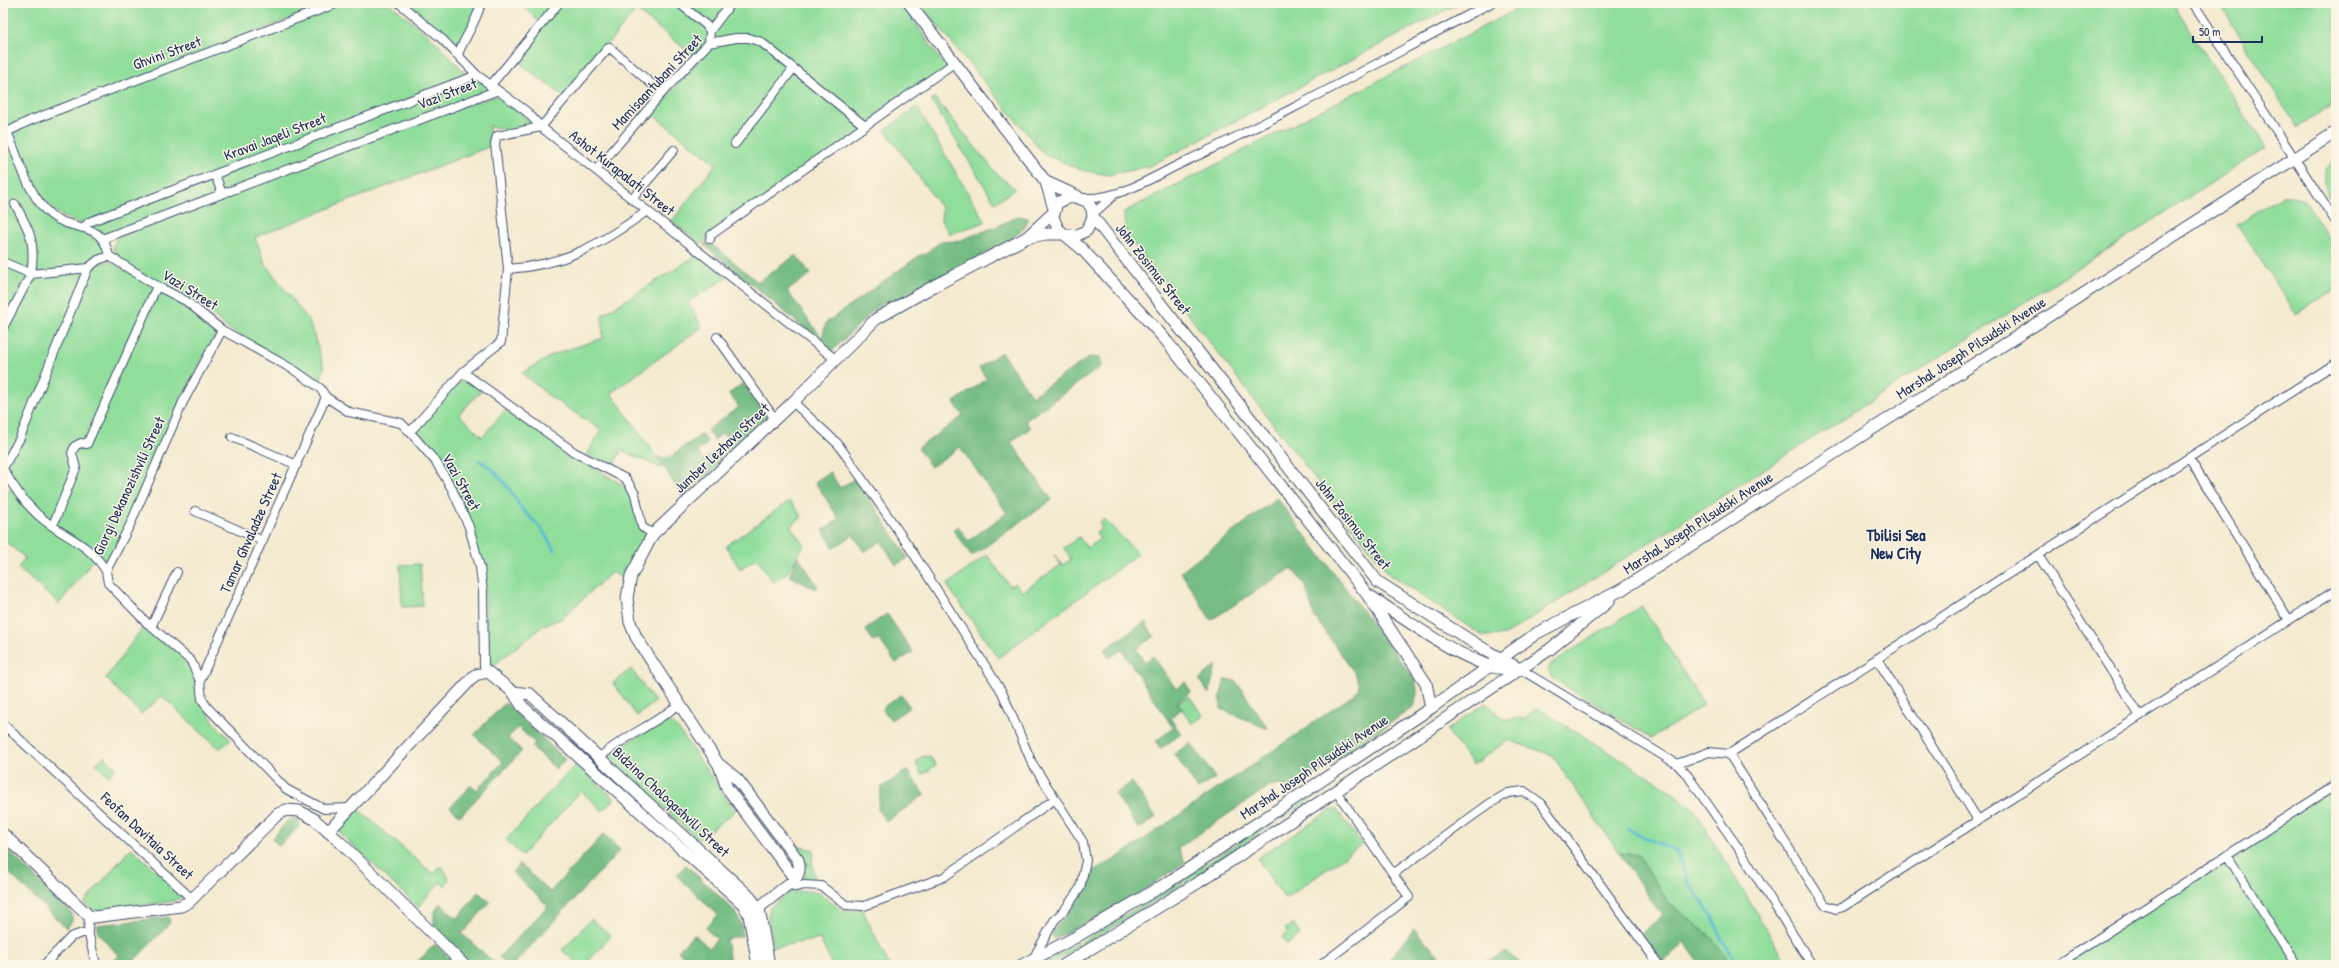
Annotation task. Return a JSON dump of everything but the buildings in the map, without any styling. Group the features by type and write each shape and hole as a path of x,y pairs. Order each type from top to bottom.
{"street":[{"name":"Ghvini Street","path":"5,131 338,3"},
{"name":"Ashot Kurapalati Street","path":"399,3 458,54 476,75 526,111 541,127 835,359"},
{"path":"458,54 466,33 479,12 481,3"},
{"path":"493,88 559,3"},
{"path":"680,3 706,25 710,31"},
{"path":"709,43 710,31 731,3"},
{"path":"909,3 1046,182 1056,227 1098,265 1164,338 1366,593 1426,683 1431,708"},
{"path":"1053,211 1061,199 1080,197 1098,199 1119,193 1217,147 1491,3"},
{"path":"2193,3 2336,222"},
{"name":"Mamisaantubani Street","path":"596,170 662,93 709,43 723,39 749,38 761,42 865,126"},
{"path":"410,432 463,372 501,342 508,269 505,223 496,143 497,136 541,127 609,47 662,93"},
{"path":"710,239 711,235 954,63"},
{"path":"735,144 793,69"},
{"name":"Kravai Jaqeli Street","path":"84,227 89,222 476,75"},
{"name":"Vazi Street","path":"102,239 222,194 493,88"},
{"path":"5,131 30,185 43,208 62,222 84,227 102,239 106,245 109,256 98,260 88,268 20,438 3,469 13,486 37,515 98,557 106,571"},
{"name":"Marshal Joseph Pilsudski Avenue","path":"1022,965 1035,962 1150,894 1431,708 1537,633 1621,590 2336,132"},
{"path":"632,199 674,150"},
{"path":"215,174 222,194"},
{"path":"1046,182 1080,197 1090,205 1093,215 1091,225 1082,234 1065,235"},
{"path":"1093,215 1119,193"},
{"path":"3,328 7,312 31,274 34,253 32,239 15,204"},
{"path":"508,269 548,263 584,252 648,211"},
{"name":"Jumber Lezhava Street","path":"1026,238 1053,211"},
{"name":"John Zosimus Street","path":"1093,215 1378,582 1520,669"},
{"name":"Jumber Lezhava Street","path":"792,881 727,788 719,765 636,637 630,622 627,608 631,576 653,534 794,402 876,319 934,286 1026,238 1040,235 1065,235"},
{"name":"Vazi Street","path":"109,256 157,286 186,301 222,330 294,370 320,388 326,397 349,412 401,423 410,432 440,469 452,489 469,527 480,567 483,592 484,666 488,672"},
{"path":"3,262 31,274 88,268"},
{"path":"53,525 76,468 72,453 75,446 81,443 87,444 157,286"},
{"name":"Giorgi Dekanozishvili Street","path":"222,330 183,402 130,525 106,571 108,583 151,627 191,661 200,681 202,699 286,789 324,808 350,808"},
{"path":"717,337 775,419"},
{"path":"1677,764 1709,752 1729,754 2189,458 2334,367"},
{"path":"463,372 574,452 626,479 635,494 642,527 653,534"},
{"name":"Tamar Ghvaladze Street","path":"200,681 326,397"},
{"path":"794,402 838,444 912,550 1002,692 1032,763 1081,837 1086,851 1086,861 1080,888 1066,908 1054,921 1035,962"},
{"path":"232,437 297,465"},
{"path":"2189,458 2290,620"},
{"path":"195,511 263,541"},
{"path":"2038,555 2140,716"},
{"path":"151,627 177,572"},
{"path":"1358,583 1367,582 1372,573"},
{"name":"Marshal Joseph Pilsudski Avenue","path":"1064,965 1199,882 1520,669 1572,633 1621,590"},
{"path":"1729,754 1825,905 1829,908 1843,907 2336,590"},
{"path":"1366,593 1448,645 1490,666 1520,669 1677,764 1688,776 1739,849 1812,965"},
{"path":"1877,659 1978,820"},
{"path":"328,832 475,675 488,672"},
{"name":"Bidzina Choloqashvili Street","path":"488,672 513,692 522,706 684,853 743,904 749,916 758,965"},
{"name":"Bidzina Choloqashvili Street","path":"513,692 530,694 749,896 759,909 769,965"},
{"path":"597,774 610,748 665,715 679,704"},
{"name":"Feofan Davitaia Street","path":"3,724 192,899 278,814 286,810 299,811 328,832 464,965"},
{"path":"1321,965 1409,897 1327,776"},
{"path":"2057,965 2336,785"},
{"path":"1393,874 1489,804 1508,793 1524,791 1541,803 1659,965"},
{"path":"749,916 792,881 795,887 804,885 821,886 846,905 864,906 944,877 1055,799"},
{"path":"640,813 649,804"},
{"path":"3,834 89,916 104,916 181,906 192,899"},
{"path":"684,853 692,843"},
{"path":"2226,855 2296,965"},
{"path":"89,916 88,931 96,965"},
{"path":"44,965 71,937 88,931"}],"green space":[{"path":"3,3 331,3 9,128 3,124"},
{"path":"342,3 389,3 435,41 468,76 90,221 477,75 496,91 102,239 107,245 109,256 98,260 88,268 31,274 30,279 32,276 91,269 99,263 109,261 181,303 212,323 218,331 181,399 130,525 110,563 40,514 15,485 3,466 3,131 7,132 26,178 43,205 54,216 67,223 84,227 87,224 71,220 58,213 47,203 30,176 12,131 33,121"},
{"path":"399,3 481,3 458,54"},
{"path":"524,3 901,3 949,72 700,244 672,221 716,164 652,114 699,60 636,10 564,97 516,60 543,26 522,5"},
{"path":"919,3 1459,3 1150,166 1109,175 1081,170 1044,154"},
{"path":"1529,3 2172,3 2266,148 1505,635 1483,636 1390,575 1125,233 1124,212"},
{"path":"2219,3 2336,3 2336,102 2297,127"},
{"path":"500,95 533,124 511,131 489,126 491,146 255,237 265,264 309,321 324,367 320,383 227,328 203,306 157,283 117,257 113,247 117,237 460,107"},
{"path":"934,97 997,174 1015,189 995,203 931,100"},
{"path":"917,107 985,222 950,234 941,221 942,209 885,130"},
{"path":"2336,160 2336,207 2327,192 2325,178 2327,166"},
{"path":"2282,196 2292,196 2306,202 2336,249 2336,289 2296,314 2237,224"},
{"path":"1018,216 1029,218 1025,227 1012,239 893,303 888,300 877,307 832,351 703,244 709,242 758,282 796,255 811,274 787,291 822,338 826,323 920,255 924,255 940,242 958,241 998,226"},
{"path":"696,256 728,277 688,302 702,327 611,393 664,467 661,468 621,450 613,468 587,455 601,430 548,395 522,373 555,354 603,338 602,315"},
{"path":"1001,352 1032,396 1090,357 1100,358 1102,364 1099,368 1025,421 1030,428 1011,442 1052,500 972,556 953,530 958,526 968,541 1007,513 960,447 931,467 918,448 963,416 954,402 987,379 979,368"},
{"path":"468,380 482,390 459,414 482,437 507,408 568,452 626,487 633,498 636,519 643,532 644,542 623,579 612,572 561,619 544,625 489,669 486,665 485,588 455,488 415,429 460,381"},
{"path":"743,383 768,419 727,457 720,447 728,440 723,433 714,440 707,430 739,407 729,394"},
{"path":"702,434 708,443 697,451 703,460 715,452 723,462 683,498 658,457 668,458"},
{"path":"830,472 840,488 856,478 908,558 896,565 881,541 864,552 853,535 834,548 823,530 839,519 815,482"},
{"path":"11,488 95,558 59,604 18,568 25,558 3,539 3,497"},
{"path":"1277,498 1413,677 1417,692 1416,700 1412,708 1297,787 1271,785 1178,848 1185,862 1132,898 1055,939 1051,935 1053,931 1088,888 1092,871 1114,860 1355,694 1359,688 1356,675 1314,616 1306,587 1292,568 1211,620 1181,572"},
{"path":"788,502 791,502 802,517 790,526 804,545 787,573 773,582 757,558 740,569 727,548 727,545"},
{"path":"1104,519 1138,554 998,658 947,585 987,555 1010,586 1015,583 1022,592 1061,565 1054,555 1063,565 1071,559 1064,548 1079,537 1087,548 1100,539 1096,533 1102,528 1099,523"},
{"path":"798,556 818,587 815,589 789,576"},
{"path":"420,564 423,606 402,607 400,565"},
{"path":"1642,606 1704,705 1652,738 1552,678 1548,670 1552,663"},
{"path":"887,614 913,652 896,663 879,639 874,642 865,629"},
{"path":"1145,622 1154,636 1136,649 1145,662 1153,656 1176,689 1185,682 1191,692 1177,702 1182,709 1170,718 1181,734 1160,749 1156,741 1173,728 1122,650 1109,658 1104,650"},
{"path":"146,623 190,662 198,680 200,699 215,724 231,740 219,749 162,696 141,714 106,678"},
{"path":"1216,665 1209,694 1199,680"},
{"path":"631,669 655,702 637,716 613,683"},
{"path":"1225,679 1236,681 1268,729 1221,709 1220,699"},
{"path":"901,695 910,707 891,720 882,708"},
{"path":"1189,696 1203,716 1192,724 1178,703"},
{"path":"505,703 565,759 556,769 532,747 535,743 518,727 508,738 522,751 460,816 450,807 471,785 477,790 503,762 474,735"},
{"path":"1486,703 1503,719 1525,718 1537,708 1664,786 1693,808 1788,965 1732,965 1710,936 1669,903 1638,855 1619,853 1552,755 1508,740 1473,765 1447,730"},
{"path":"666,721 673,724 679,730 735,811 698,840 608,757 615,749"},
{"path":"1191,743 1215,778 1198,789 1174,754"},
{"path":"104,756 116,768 109,776 96,764"},
{"path":"923,756 930,757 936,765 922,775 917,766 917,761"},
{"path":"576,764 615,799 603,811 581,791 522,855 506,840"},
{"path":"907,770 924,795 886,822 878,810 881,788"},
{"path":"1132,782 1156,817 1139,829 1115,794"},
{"path":"2336,785 2336,965 2057,965"},
{"path":"1318,790 1320,793 1186,883 1184,879"},
{"path":"358,809 433,874 442,866 449,878 445,886 440,882 418,907 341,834 340,830"},
{"path":"1336,809 1362,844 1285,899 1257,858 1331,810"},
{"path":"296,818 300,823 299,827 279,846 272,839 289,819"},
{"path":"604,834 620,850 513,965 508,965 499,957 548,906 512,872 520,864 550,892"},
{"path":"792,845 814,850 812,861 815,879 802,883 804,878 804,868"},
{"path":"3,846 72,913 72,922 66,928 3,867"},
{"path":"131,848 184,896 174,901 95,911 84,903"},
{"path":"1619,853 1638,855 1669,903 1710,936 1732,965 1700,965 1685,942 1663,962 1641,934 1662,916"},
{"path":"686,865 734,910 741,924 743,936 726,939 730,964 748,962 749,965 686,965 689,961 678,951 694,934 709,948 717,939 705,928 718,915 676,875"},
{"path":"1181,881 1183,884 1083,945 1081,942"},
{"path":"811,891 820,894 843,911 862,909 889,965 832,965 820,939 774,947 768,917 770,908 789,892"},
{"path":"478,892 490,902 462,934 497,965 470,965 434,927 434,913 440,903 457,919"},
{"path":"169,917 170,923 130,965 121,965 115,960 119,956 98,933 98,925"},
{"path":"591,919 611,936 585,965 579,965 562,950"},
{"path":"1293,924 1300,935 1287,944 1282,937 1288,933 1285,929"},
{"path":"1414,929 1440,957 1455,965 1391,965 1387,962"},
{"path":"1078,943 1080,947 1048,965 1043,965 1043,963"},
{"path":"435,944 456,965 414,965"},
{"path":"1506,952 1523,965 1472,965 1495,958"}],"waterway":[{"path":"480,461 491,468 508,487 521,508 540,527 555,550"},
{"path":"1627,829 1677,852 1688,881 1714,919 1722,940 1738,965"}],"district":[{"name":"Tbilisi Sea New City","path":"1896,544"}]}
